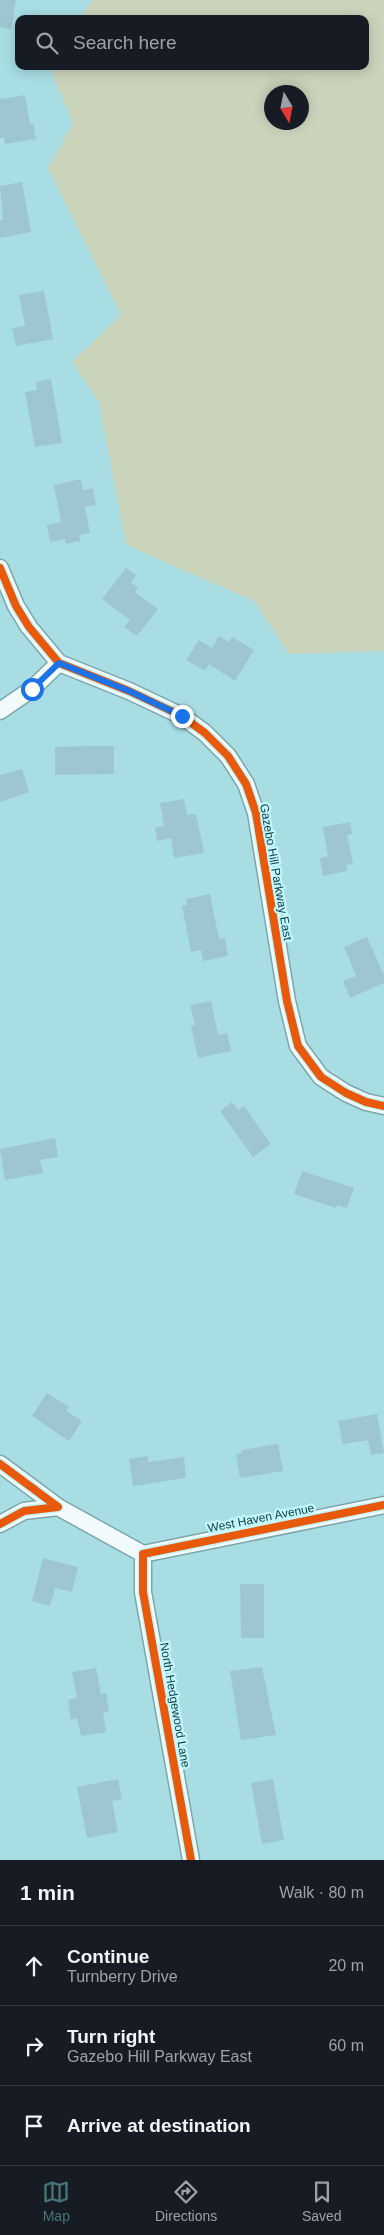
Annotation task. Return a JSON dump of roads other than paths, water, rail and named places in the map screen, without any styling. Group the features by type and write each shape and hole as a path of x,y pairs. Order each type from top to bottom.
{"street":[{"name":"Gazebo Hill Parkway East","path":"0,568 16,606 29,627 59,663 129,691 182,716 228,756 246,784 256,813 287,1001 298,1046 321,1077 346,1093 366,1102 384,1106"},
{"path":"0,710 32,689 59,663"},
{"path":"0,1464 58,1507 142,1554"},
{"name":"West Haven Avenue","path":"142,1554 384,1505"},
{"path":"0,1524 24,1511 58,1507"},
{"name":"North Hedgewood Lane","path":"142,1554 143,1592 191,1860"}]}
